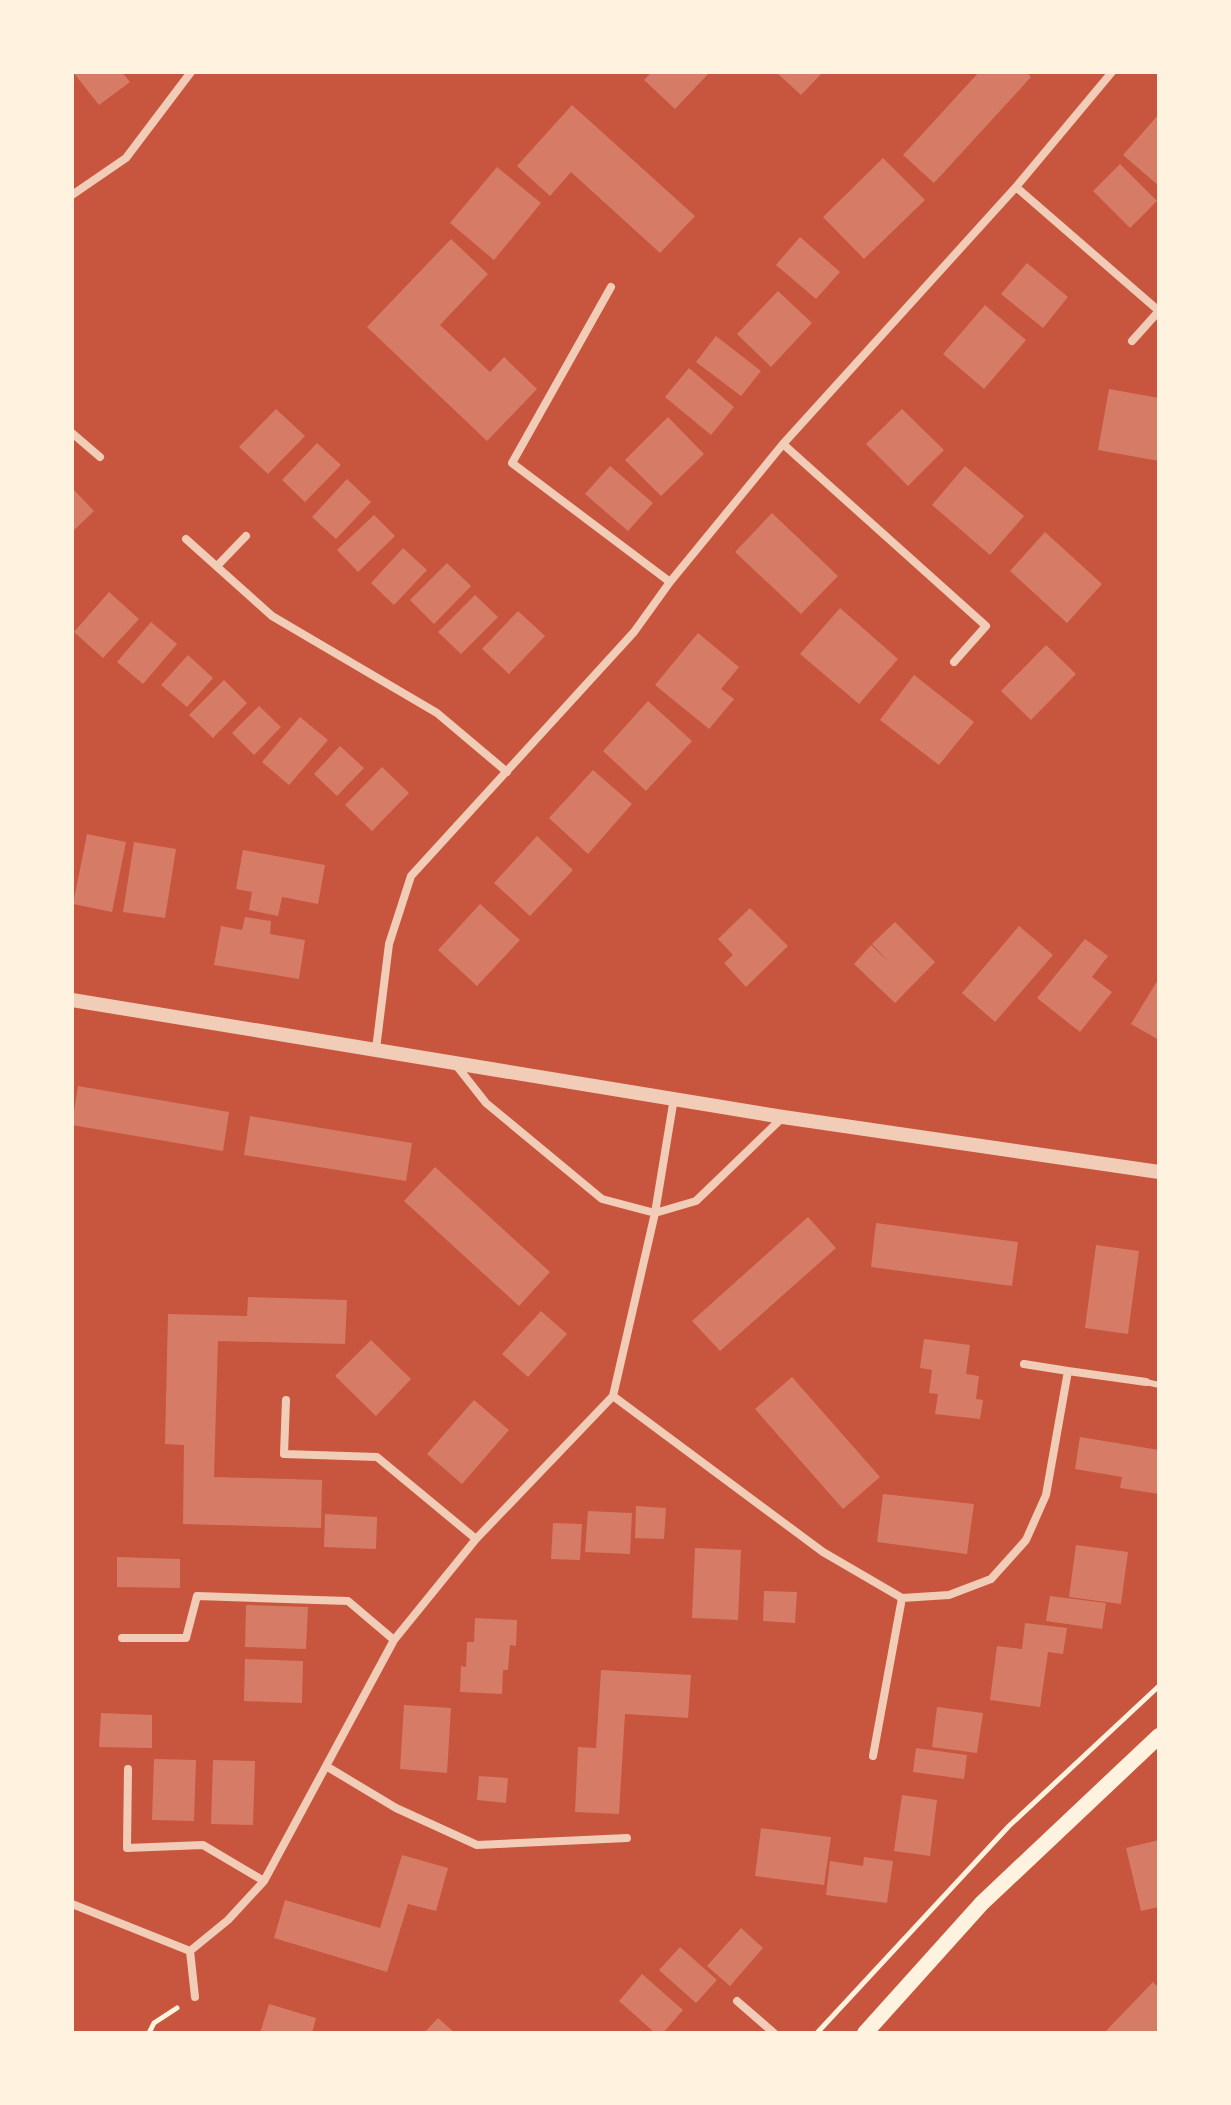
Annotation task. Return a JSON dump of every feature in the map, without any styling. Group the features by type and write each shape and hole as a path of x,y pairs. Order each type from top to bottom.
{"main road":[{"path":"865,2033 982,1903 1158,1738"}],"street":[{"path":"72,195 126,158 191,72"},
{"path":"376,1049 389,944 411,876 634,632 670,582 783,444 1016,187 1112,72"},
{"path":"1016,187 1159,311 1132,341"},
{"path":"611,287 512,463 670,582"},
{"path":"72,433 100,457"},
{"path":"783,444 986,626 954,662"},
{"path":"217,566 246,536"},
{"path":"186,539 272,616 437,713 507,772"},
{"path":"72,1000 783,1117 1159,1172"},
{"path":"455,1064 486,1103 602,1199 655,1213 696,1201 783,1117"},
{"path":"190,1951 228,1920 264,1881 394,1640 476,1539 613,1396 655,1213 675,1098"},
{"path":"1024,1364 1146,1382"},
{"path":"613,1396 823,1552 902,1598 949,1595 991,1579 1026,1540 1046,1495 1068,1371"},
{"path":"286,1400 284,1454 377,1457 476,1539"},
{"path":"122,1638 186,1638 197,1596 348,1601 394,1640"},
{"path":"873,1756 902,1598"},
{"path":"326,1766 396,1808 477,1845 627,1838"},
{"path":"128,1769 127,1848 203,1845 264,1881"},
{"path":"72,1904 190,1951"},
{"path":"190,1951 195,1997"},
{"path":"737,2001 774,2033"}],"lane":[{"path":"1146,1382 1159,1385"}],"path":[{"path":"817,2033 1009,1826 1159,1686"},
{"path":"149,2033 154,2023 195,1997"}],"building":[{"path":"73,72 122,72 130,82 99,105"},
{"path":"652,72 710,72 675,109 644,80"},
{"path":"776,72 823,72 801,95"},
{"path":"979,72 1026,72 1031,77 934,183 903,155"},
{"path":"572,105 695,216 660,253 571,172 550,196 517,166"},
{"path":"1159,114 1159,186 1123,155"},
{"path":"883,158 925,200 864,259 823,217"},
{"path":"1120,164 1157,201 1130,228 1093,191"},
{"path":"497,167 541,203 494,260 450,223"},
{"path":"800,237 840,272 816,299 776,265"},
{"path":"451,239 488,274 440,325 490,372 504,357 537,389 487,441 367,327"},
{"path":"1027,263 1068,297 1043,328 1001,294"},
{"path":"778,291 812,323 771,367 737,334"},
{"path":"985,305 1026,340 984,389 943,354"},
{"path":"716,336 761,371 741,396 696,362"},
{"path":"689,368 734,407 711,435 665,397"},
{"path":"1109,389 1159,398 1159,461 1098,450"},
{"path":"276,409 305,436 268,474 239,447"},
{"path":"902,409 944,450 908,486 866,444"},
{"path":"668,417 704,454 661,496 625,460"},
{"path":"317,443 341,465 305,502 282,480"},
{"path":"610,466 653,503 628,531 585,494"},
{"path":"965,466 1024,516 990,555 932,505"},
{"path":"347,479 371,502 336,539 312,517"},
{"path":"72,488 94,511 72,532"},
{"path":"772,513 838,576 801,614 735,552"},
{"path":"374,515 395,536 358,572 337,550"},
{"path":"1045,532 1102,584 1067,623 1010,571"},
{"path":"403,548 427,570 394,605 371,583"},
{"path":"447,563 471,586 434,624 410,600"},
{"path":"109,592 139,619 103,658 74,632"},
{"path":"475,595 498,617 461,654 438,632"},
{"path":"840,608 898,659 859,704 800,654"},
{"path":"518,611 545,636 509,674 482,649"},
{"path":"151,622 177,644 143,684 117,662"},
{"path":"698,633 739,667 721,689 734,699 709,729 655,685"},
{"path":"1046,645 1076,674 1031,720 1001,691"},
{"path":"188,655 213,678 187,707 161,685"},
{"path":"914,675 974,722 939,765 880,720"},
{"path":"224,680 247,703 213,738 189,715"},
{"path":"648,701 692,741 646,791 603,751"},
{"path":"259,706 281,727 254,755 232,733"},
{"path":"300,717 328,740 289,785 262,762"},
{"path":"340,746 364,768 337,796 314,774"},
{"path":"382,767 409,793 372,831 345,805"},
{"path":"593,770 632,804 588,854 549,818"},
{"path":"87,834 126,842 112,912 73,904"},
{"path":"537,836 573,870 530,916 494,883"},
{"path":"134,842 176,849 165,918 123,912"},
{"path":"243,850 325,865 318,904 282,897 278,916 249,910 252,892 236,889"},
{"path":"480,904 520,940 477,986 438,950"},
{"path":"750,908 788,946 746,987 724,963 733,955 718,939"},
{"path":"245,917 271,921 270,934 305,940 299,979 214,965 221,926 242,930"},
{"path":"895,922 935,962 895,1003 854,964 871,945 889,962 872,944"},
{"path":"1019,926 1053,955 995,1022 962,993"},
{"path":"1085,939 1108,956 1092,977 1112,992 1080,1032 1037,998"},
{"path":"1159,978 1159,1040 1131,1024"},
{"path":"78,1086 229,1112 223,1151 72,1125"},
{"path":"250,1116 412,1143 406,1181 244,1155"},
{"path":"435,1167 550,1272 519,1306 404,1201"},
{"path":"808,1217 836,1248 720,1351 692,1321"},
{"path":"876,1223 1018,1242 1012,1286 871,1267"},
{"path":"1096,1245 1139,1251 1128,1334 1085,1328"},
{"path":"248,1297 347,1300 345,1344 218,1341 214,1477 322,1480 321,1528 183,1524 184,1445 165,1444 168,1314 247,1316"},
{"path":"541,1311 567,1334 528,1377 502,1354"},
{"path":"924,1339 970,1345 966,1374 979,1376 976,1399 983,1400 980,1419 935,1414 938,1394 929,1393 932,1370 920,1368"},
{"path":"371,1340 411,1379 376,1416 335,1376"},
{"path":"792,1377 880,1477 843,1509 755,1409"},
{"path":"474,1400 509,1430 462,1484 427,1454"},
{"path":"1080,1437 1159,1450 1159,1494 1120,1488 1122,1477 1075,1469"},
{"path":"883,1494 974,1504 967,1554 877,1542"},
{"path":"636,1506 666,1508 664,1539 635,1538"},
{"path":"588,1511 632,1513 630,1554 585,1552"},
{"path":"325,1514 377,1517 376,1549 324,1547"},
{"path":"553,1523 582,1524 580,1560 551,1559"},
{"path":"1076,1545 1128,1552 1121,1604 1069,1597"},
{"path":"695,1548 741,1550 738,1620 692,1618"},
{"path":"117,1557 180,1559 180,1588 117,1587"},
{"path":"764,1591 797,1592 795,1623 763,1621"},
{"path":"1050,1596 1106,1603 1102,1629 1046,1621"},
{"path":"246,1605 308,1607 306,1649 245,1647"},
{"path":"475,1618 517,1620 516,1646 510,1645 508,1670 503,1670 502,1694 460,1692 461,1666 466,1667 467,1642 474,1642"},
{"path":"1025,1623 1067,1628 1063,1654 1048,1652 1040,1707 990,1700 997,1646 1022,1649"},
{"path":"245,1659 303,1661 302,1703 244,1701"},
{"path":"601,1670 691,1675 688,1718 625,1714 619,1814 575,1812 578,1747 596,1748"},
{"path":"404,1705 451,1708 447,1773 400,1769"},
{"path":"937,1707 983,1713 977,1753 932,1747"},
{"path":"101,1713 152,1715 152,1748 99,1747"},
{"path":"916,1748 967,1755 964,1779 913,1772"},
{"path":"154,1759 196,1760 194,1821 152,1820"},
{"path":"213,1760 255,1761 253,1825 211,1824"},
{"path":"479,1776 508,1778 506,1803 477,1800"},
{"path":"902,1795 937,1800 930,1856 894,1851"},
{"path":"761,1828 831,1837 824,1885 755,1876"},
{"path":"1159,1840 1159,1907 1141,1911 1126,1848"},
{"path":"402,1855 448,1868 436,1911 408,1904 387,1972 274,1938 285,1900 380,1928"},
{"path":"864,1857 893,1861 887,1903 826,1895 830,1861 863,1866"},
{"path":"741,1928 763,1948 730,1986 707,1966"},
{"path":"680,1947 717,1980 696,2003 659,1970"},
{"path":"642,1974 683,2010 663,2033 655,2033 619,2001"},
{"path":"1153,1982 1159,1988 1159,2033 1104,2033"},
{"path":"269,2004 316,2018 312,2033 260,2033"},
{"path":"438,2018 455,2033 424,2033"}]}
